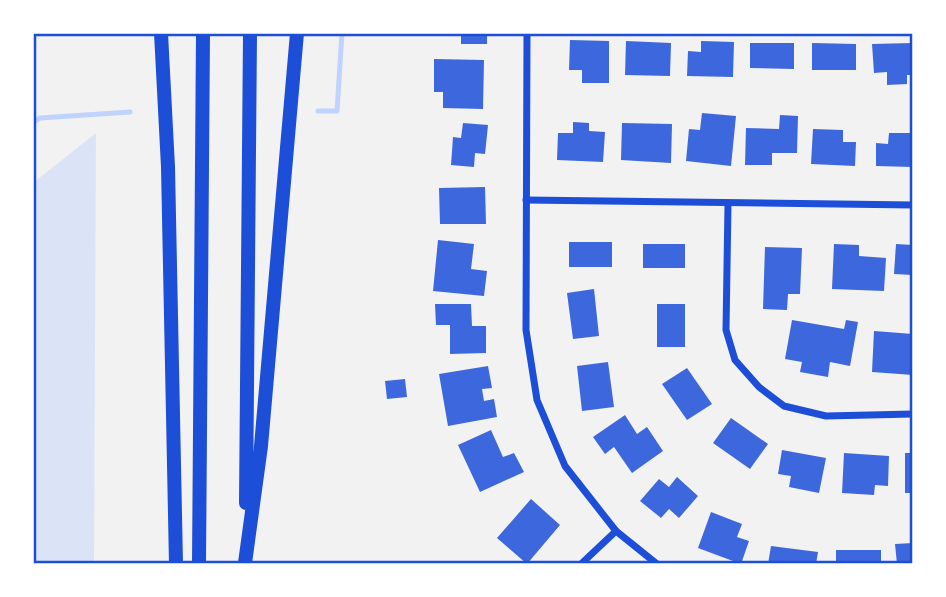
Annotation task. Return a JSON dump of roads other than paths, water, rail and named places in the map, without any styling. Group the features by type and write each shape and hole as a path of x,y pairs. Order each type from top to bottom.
{"highway":[{"path":"161,33 168,167 176,564"},
{"path":"199,564 203,33"},
{"path":"245,563 250,33"},
{"path":"245,563 261,446 297,33"}],"street":[{"path":"527,33 526,330 537,400 565,466 616,531 657,564"},
{"path":"526,201 913,205"},
{"path":"728,204 726,330 735,360 759,387 785,406 826,416 913,414"},
{"path":"581,564 616,531"}],"waterway":[{"path":"318,111 337,111 342,33"},
{"path":"33,122 40,118 130,112"}]}
